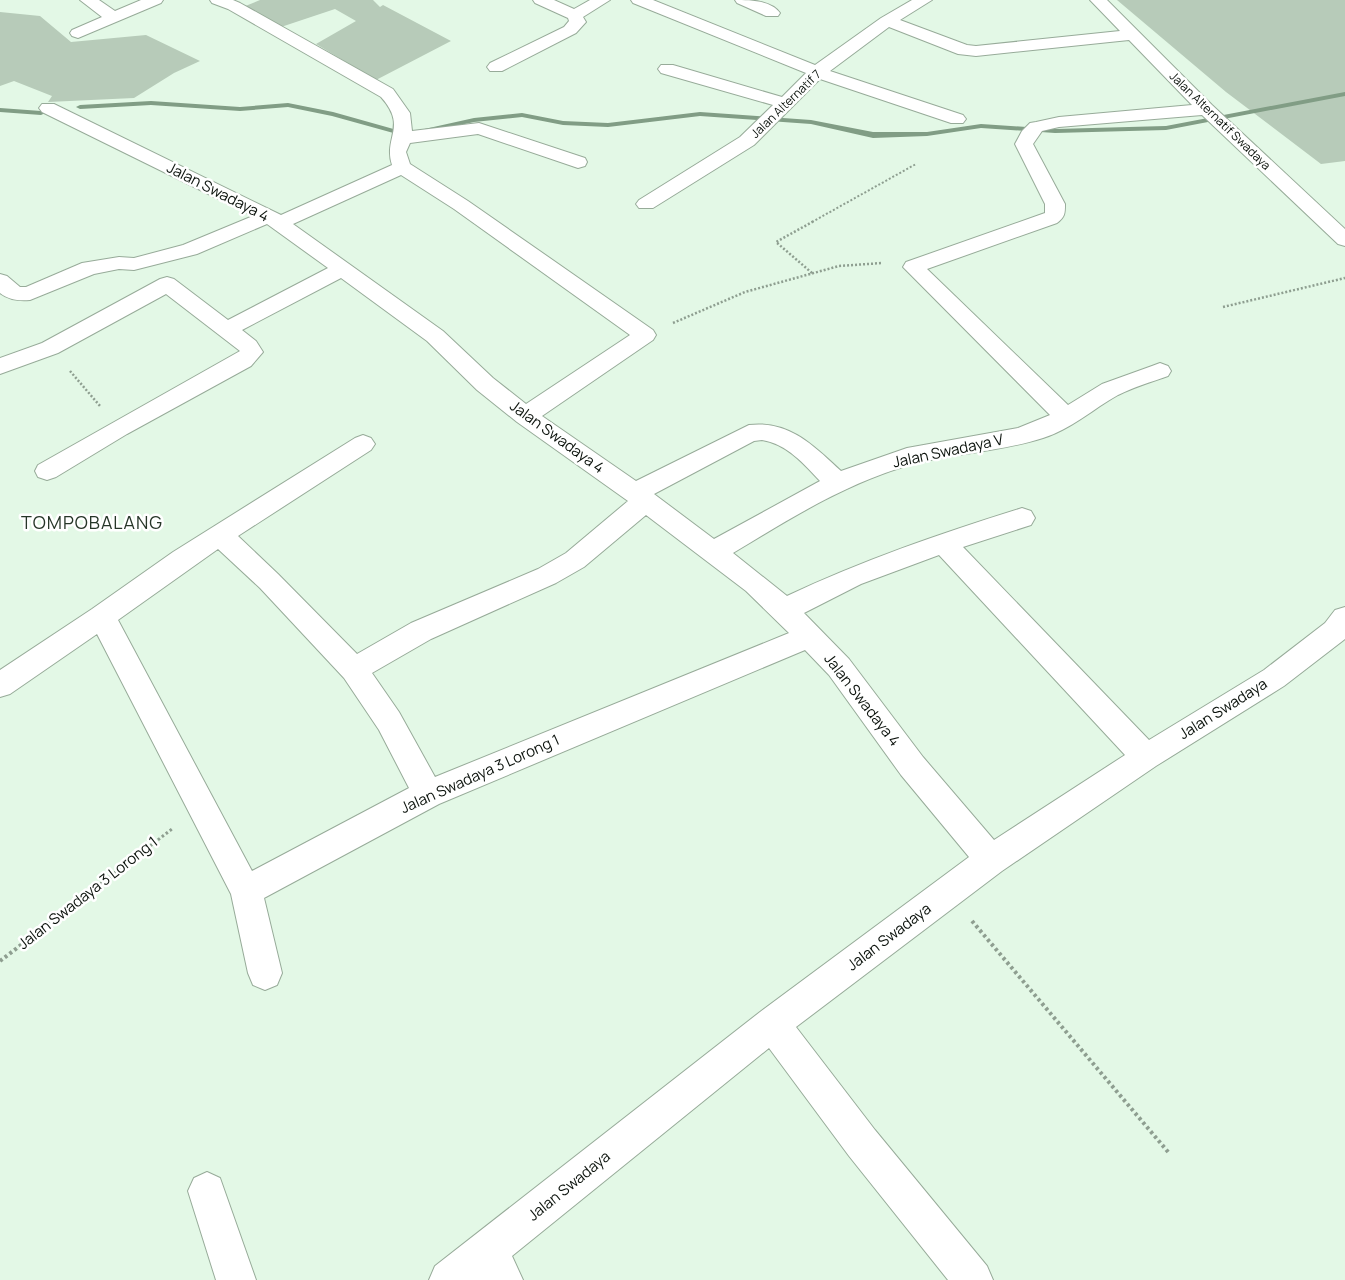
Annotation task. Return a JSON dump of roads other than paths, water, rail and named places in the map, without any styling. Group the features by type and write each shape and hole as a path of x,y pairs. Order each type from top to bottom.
{"street":[{"path":"88,0 114,18"},
{"path":"78,33 155,0"},
{"path":"218,0 234,6 387,93 401,109 403,138 397,152 402,167 461,205 645,335 525,416"},
{"path":"496,67 570,30 578,22 574,15 541,0"},
{"path":"574,15 602,0"},
{"path":"638,0 817,72 957,119"},
{"path":"743,0 772,13"},
{"name":"Jalan Alternatif 7","path":"646,204 747,141 817,72 887,21 924,0"},
{"name":"Jalan Alternatif Swadaya","path":"1098,0 1206,109 1345,240"},
{"path":"887,21 964,50 976,51 1134,35"},
{"path":"667,69 785,104"},
{"name":"Jalan Swadaya 4","path":"48,108 274,220 435,336 485,384 525,416 640,497 713,552 784,610 839,666 912,766 991,860"},
{"path":"1066,417 913,268 1050,219 1055,214 1055,204 1024,144 1028,135 1036,127 1090,118 1206,109"},
{"path":"403,138 479,128 578,162"},
{"path":"0,281 11,293 20,295 30,293 89,268 119,263 134,264 190,250 274,220 402,167"},
{"path":"227,329 343,269"},
{"path":"0,366 50,348 167,284 227,329 248,346 252,352 250,356 119,428 47,471"},
{"name":"Jalan Swadaya V","path":"713,552 800,501 838,483 909,457 1034,432 1066,417 1111,390 1160,370"},
{"path":"354,670 422,631 547,576 568,564 640,497 750,434 763,430 786,436 838,483"},
{"path":"0,685 102,617 182,559 221,536 363,444"},
{"path":"784,610 852,577 943,543 1022,518"},
{"path":"221,536 269,581 354,670 389,721 428,794"},
{"path":"943,543 1146,756"},
{"path":"102,617 200,807 246,891 265,973"},
{"name":"Jalan Swadaya","path":"449,1280 495,1266 772,1024 991,860 1146,756 1274,678 1335,631 1345,618"},
{"name":"Jalan Swadaya 3 Lorong 1","path":"246,891 428,794 810,636"},
{"path":"772,1024 862,1143 973,1280"},
{"path":"207,1191 236,1280"}],"waterway":[{"path":"80,107 151,103 240,109 288,105 333,114 397,132 420,132 474,120 522,115 563,123 608,125 700,114 811,122 873,135 927,134 981,126 1055,131 1166,128 1345,94"},
{"path":"0,110 41,113"}],"district":[{"name":"TOMPOBALANG","path":"92,523"}]}
